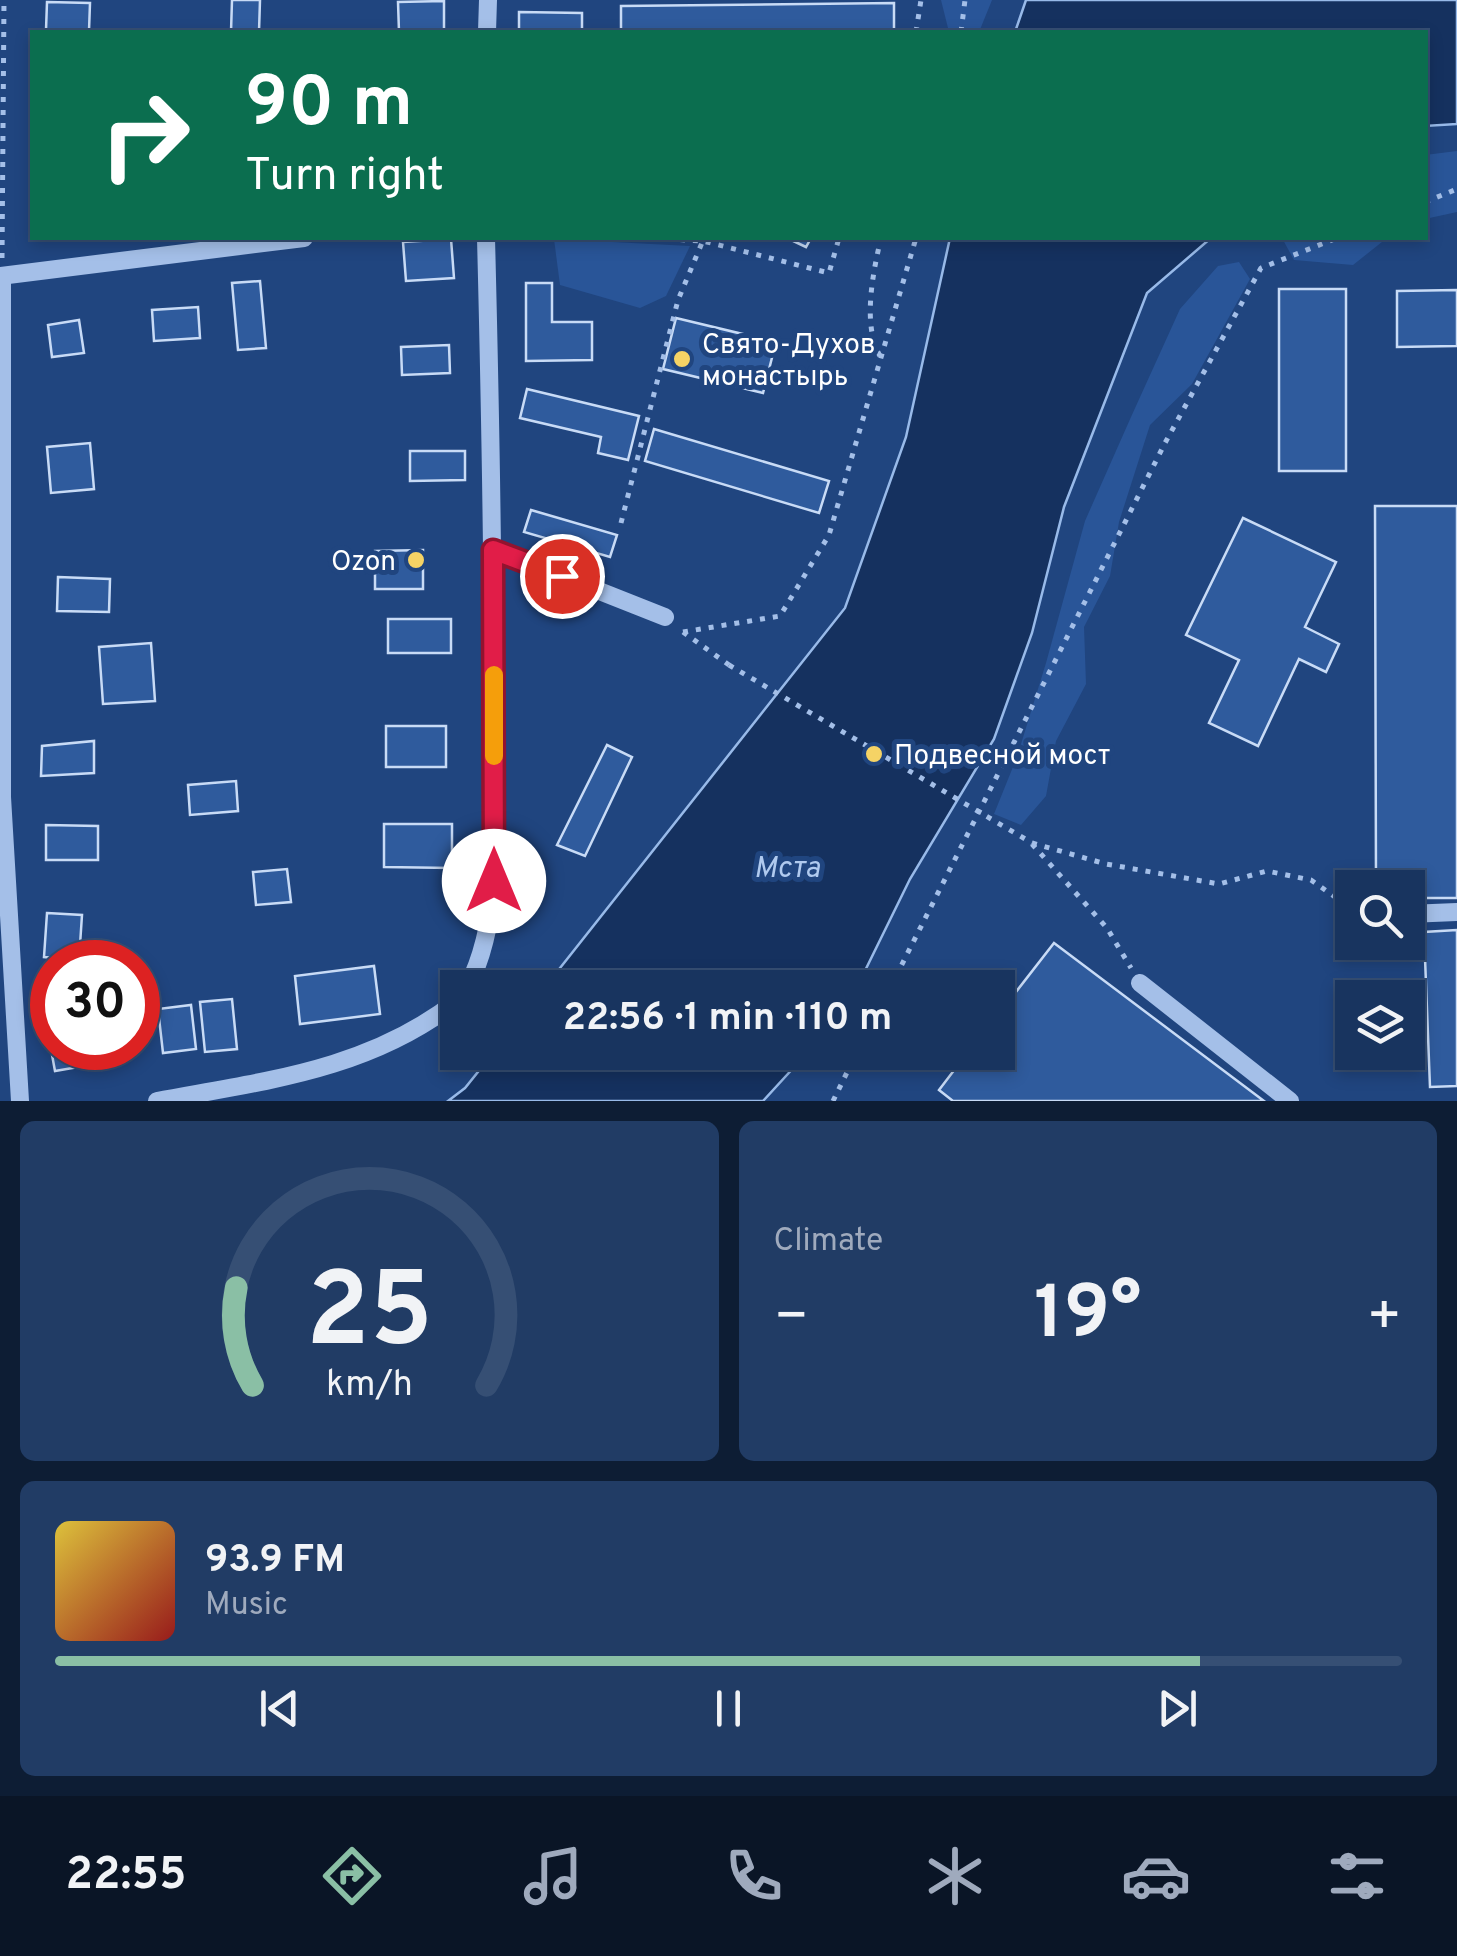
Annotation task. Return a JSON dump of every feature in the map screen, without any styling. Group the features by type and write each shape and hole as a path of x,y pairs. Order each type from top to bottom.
{"street":[{"path":"487,30 488,0"},
{"path":"20,1101 2,797 1,276 288,240"},
{"path":"474,970 482,950 494,881 493,550 486,240"},
{"path":"493,550 665,617"},
{"path":"1425,913 1457,912"},
{"path":"1140,984 1290,1101"},
{"path":"157,1101 323,1069 398,1038 440,1014"}],"path":[{"path":"1,276 4,0"},
{"path":"916,30 922,0"},
{"path":"960,30 965,0"},
{"path":"1428,201 1457,189"},
{"path":"621,523 678,300 703,240"},
{"path":"707,240 828,273 837,240"},
{"path":"880,357 872,341 875,266 881,240"},
{"path":"683,632 780,616 828,535 915,240"},
{"path":"899,970 1165,443 1261,268 1331,240"},
{"path":"665,617 730,666 1032,843 1106,864 1219,884 1268,871 1311,880 1335,897"},
{"path":"1032,843 1107,928 1140,984"},
{"path":"833,1101 848,1070"}],"shaded area":[{"path":"941,0 992,0 980,30 948,30"},
{"path":"1457,151 1457,212 1428,218 1428,155"},
{"path":"554,240 690,246 666,296 640,308 560,285"},
{"path":"1283,240 1384,240 1353,265 1294,260"},
{"path":"1239,262 1250,279 1192,384 1150,425 1119,522 1110,576 1084,627 1086,684 1056,741 1046,796 1021,825 994,814 1017,757 1085,521 1131,417 1180,309 1218,266"}],"water":[{"path":"1026,0 1457,0 1457,124 1428,126 1428,30 1016,30"},
{"name":"Мста","path":"950,240 1209,240 1147,293 1064,507 1032,633 994,739 910,879 865,970 558,970 845,608 906,437"},
{"path":"480,1070 791,1070 763,1101 448,1101"}],"building":[{"path":"232,0 260,0 259,30 231,30"},
{"path":"444,1 444,30 399,30 398,2"},
{"path":"47,2 90,3 89,30 46,30"},
{"path":"894,3 894,30 621,30 621,6"},
{"path":"519,12 582,13 582,30 519,30"},
{"path":"451,240 454,278 406,281 403,242"},
{"path":"791,240 810,240 806,247"},
{"path":"260,281 266,348 238,350 232,283"},
{"path":"526,283 552,283 552,322 592,322 592,360 526,361"},
{"path":"1279,289 1346,289 1346,471 1279,471"},
{"path":"1457,290 1457,346 1397,347 1397,291"},
{"path":"198,307 200,338 154,341 152,310"},
{"path":"676,318 776,342 763,393 663,369"},
{"path":"79,320 84,353 52,357 48,325"},
{"path":"449,345 450,373 402,375 401,347"},
{"path":"527,389 639,416 628,460 598,453 601,437 520,418"},
{"path":"654,429 829,481 819,513 645,461"},
{"path":"90,443 94,489 51,493 47,447"},
{"path":"410,451 465,451 465,480 410,481"},
{"path":"1375,506 1457,506 1457,898 1425,898 1425,870 1376,870"},
{"path":"531,510 617,535 610,557 524,532"},
{"path":"1243,518 1336,562 1305,627 1339,644 1326,672 1299,659 1258,746 1209,723 1239,660 1186,635"},
{"path":"423,550 423,589 375,589 375,551"},
{"path":"58,577 110,579 109,612 57,611"},
{"path":"388,619 451,619 451,653 388,653"},
{"path":"151,643 155,701 103,704 99,647"},
{"path":"386,726 446,726 446,767 386,767"},
{"path":"94,741 94,773 41,776 42,746"},
{"path":"607,745 632,757 585,856 557,845"},
{"path":"236,781 238,811 190,815 188,785"},
{"path":"384,824 452,824 452,868 384,867"},
{"path":"46,825 98,826 98,860 46,860"},
{"path":"287,869 291,902 256,905 253,872"},
{"path":"47,913 82,915 80,940 45,940"},
{"path":"1457,930 1457,1086 1430,1087 1425,932"},
{"path":"1054,943 1264,1101 953,1101 939,1090 954,1070 1015,1070 1015,993"},
{"path":"374,966 380,1014 300,1024 295,976"},
{"path":"232,999 237,1049 205,1052 200,1002"},
{"path":"191,1005 196,1049 163,1053 160,1009"}],"slow traffic":[{"path":"494,675 494,756"}],"place":[{"name":"Свято-Духов монастырь","path":"682,359"},
{"name":"Ozon","path":"416,560"},
{"name":"Подвесной мост","path":"874,754"}],"route":[{"path":"494,881 493,550 562,576"}]}
